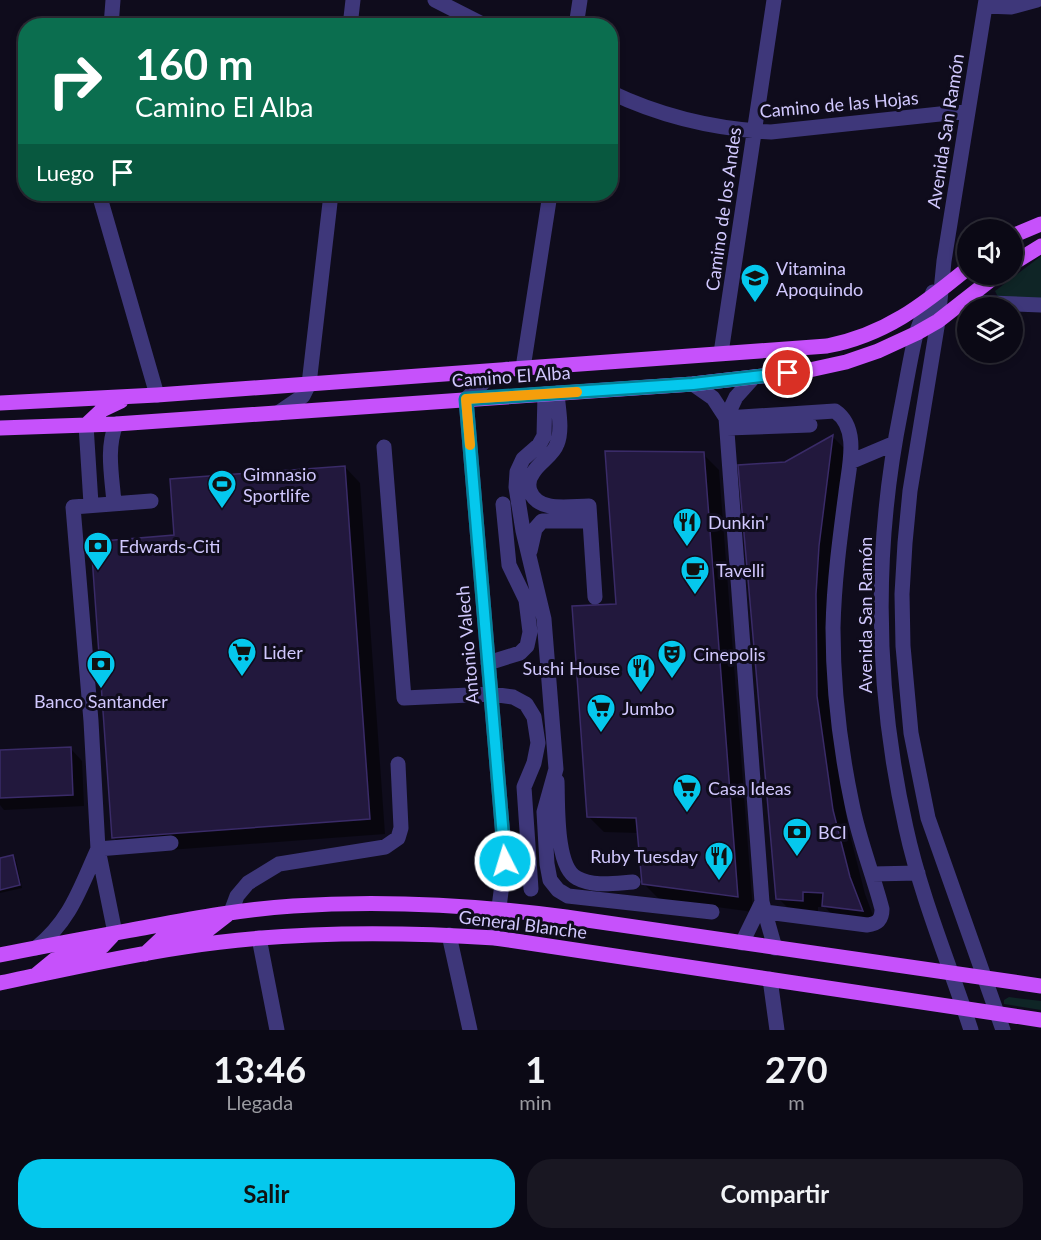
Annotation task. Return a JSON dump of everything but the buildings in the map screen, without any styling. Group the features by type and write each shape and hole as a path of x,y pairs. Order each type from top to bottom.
{"main road":[{"path":"1023,231 1041,224"},
{"path":"1023,257 1041,246"},
{"name":"Camino El Alba","path":"0,403 132,397 826,346 846,342 880,330 957,277"},
{"name":"Camino El Alba","path":"968,297 984,285"},
{"name":"Camino El Alba","path":"0,428 116,424 693,384 805,371 846,362 878,351 938,321 957,306"},
{"path":"86,425 102,410 132,397"},
{"name":"General Blanche","path":"0,955 231,912 292,906 407,903 499,908 1041,986"},
{"path":"145,954 161,939 209,929 231,912"},
{"path":"34,976 54,960 102,947 115,933"},
{"name":"General Blanche","path":"0,983 183,947 259,938 357,933 449,935 495,938 1041,1020"}],"street":[{"path":"112,18 113,0"},
{"path":"351,18 352,0"},
{"path":"435,0 470,18"},
{"path":"577,18 580,0"},
{"name":"Camino de los Andes","path":"721,353 774,0"},
{"path":"985,3 1011,7 1037,0"},
{"name":"Avenida San Ramón","path":"971,1030 918,873 902,808 890,742 881,647 882,544 895,443 916,333 936,293 943,268 985,3"},
{"name":"Camino de las Hojas","path":"618,96 680,119 709,126 754,132 968,111"},
{"path":"101,201 157,395"},
{"path":"278,413 303,396 309,384 330,201"},
{"path":"523,368 549,201"},
{"name":"Avenida San Ramón","path":"936,293 938,321 917,440 905,543 902,594 906,690 913,744 928,818 1003,1030"},
{"path":"1023,304 1041,305"},
{"path":"466,399 485,381 507,369"},
{"path":"726,423 736,397 754,377"},
{"path":"693,384 713,398 726,423 762,908 775,948"},
{"path":"551,393 557,445 554,452 532,473 530,492 543,506 589,506 595,597"},
{"path":"488,663 519,653 527,646 533,599 529,555 516,487 517,472 523,459 539,445 544,436 551,393"},
{"name":"Antonio Valech","path":"466,399 505,861 495,938"},
{"path":"726,423 835,411 847,422 850,429 850,462 838,554 833,628 839,726 852,806 882,909 882,916 875,924 867,925 762,908"},
{"path":"726,423 810,425"},
{"path":"114,503 110,452 111,436 116,424"},
{"path":"86,425 91,504"},
{"path":"850,462 895,443"},
{"path":"384,447 404,698 491,694 513,697 526,704 544,728"},
{"path":"115,933 98,849 73,507 151,501"},
{"path":"503,504 509,565 544,619 544,728 556,769 563,861 567,869 577,878 593,882 633,882"},
{"path":"529,555 536,529 542,521 590,520"},
{"path":"531,889 524,787 544,728"},
{"path":"231,912 237,896 249,883 279,864 385,847 398,838 401,828 398,764"},
{"path":"556,769 544,812 547,864 550,880 558,890 568,896 712,912"},
{"path":"98,849 171,843"},
{"path":"36,948 52,935 70,910 98,849"},
{"path":"872,874 918,873"},
{"path":"610,883 610,901"},
{"path":"566,917 568,896"},
{"path":"762,908 828,910"},
{"path":"742,944 762,908"},
{"path":"449,935 470,1030"},
{"path":"259,938 277,1030"},
{"path":"770,979 777,1030"}],"green space":[{"path":"1041,256 1041,300 998,297 995,291 1003,285 1023,285 1023,270"},
{"path":"1009,997 1041,1001 1041,1010 1004,1004 1004,1000"}],"slow traffic":[{"path":"470,445 466,399 577,392"}],"place":[{"name":"Vitamina Apoquindo","path":"755,304"},
{"name":"Gimnasio Sportlife","path":"222,510"},
{"name":"Dunkin'","path":"687,548"},
{"name":"Edwards-Citi","path":"98,572"},
{"name":"Tavelli","path":"695,596"},
{"name":"Lider","path":"242,678"},
{"name":"Cinepolis","path":"672,680"},
{"name":"Banco Santander","path":"101,690"},
{"name":"Sushi House","path":"641,694"},
{"name":"Jumbo","path":"601,734"},
{"name":"Casa Ideas","path":"687,814"},
{"name":"BCI","path":"797,858"},
{"name":"Ruby Tuesday","path":"719,882"}],"route":[{"path":"505,861 466,399 693,384 788,373"}]}
